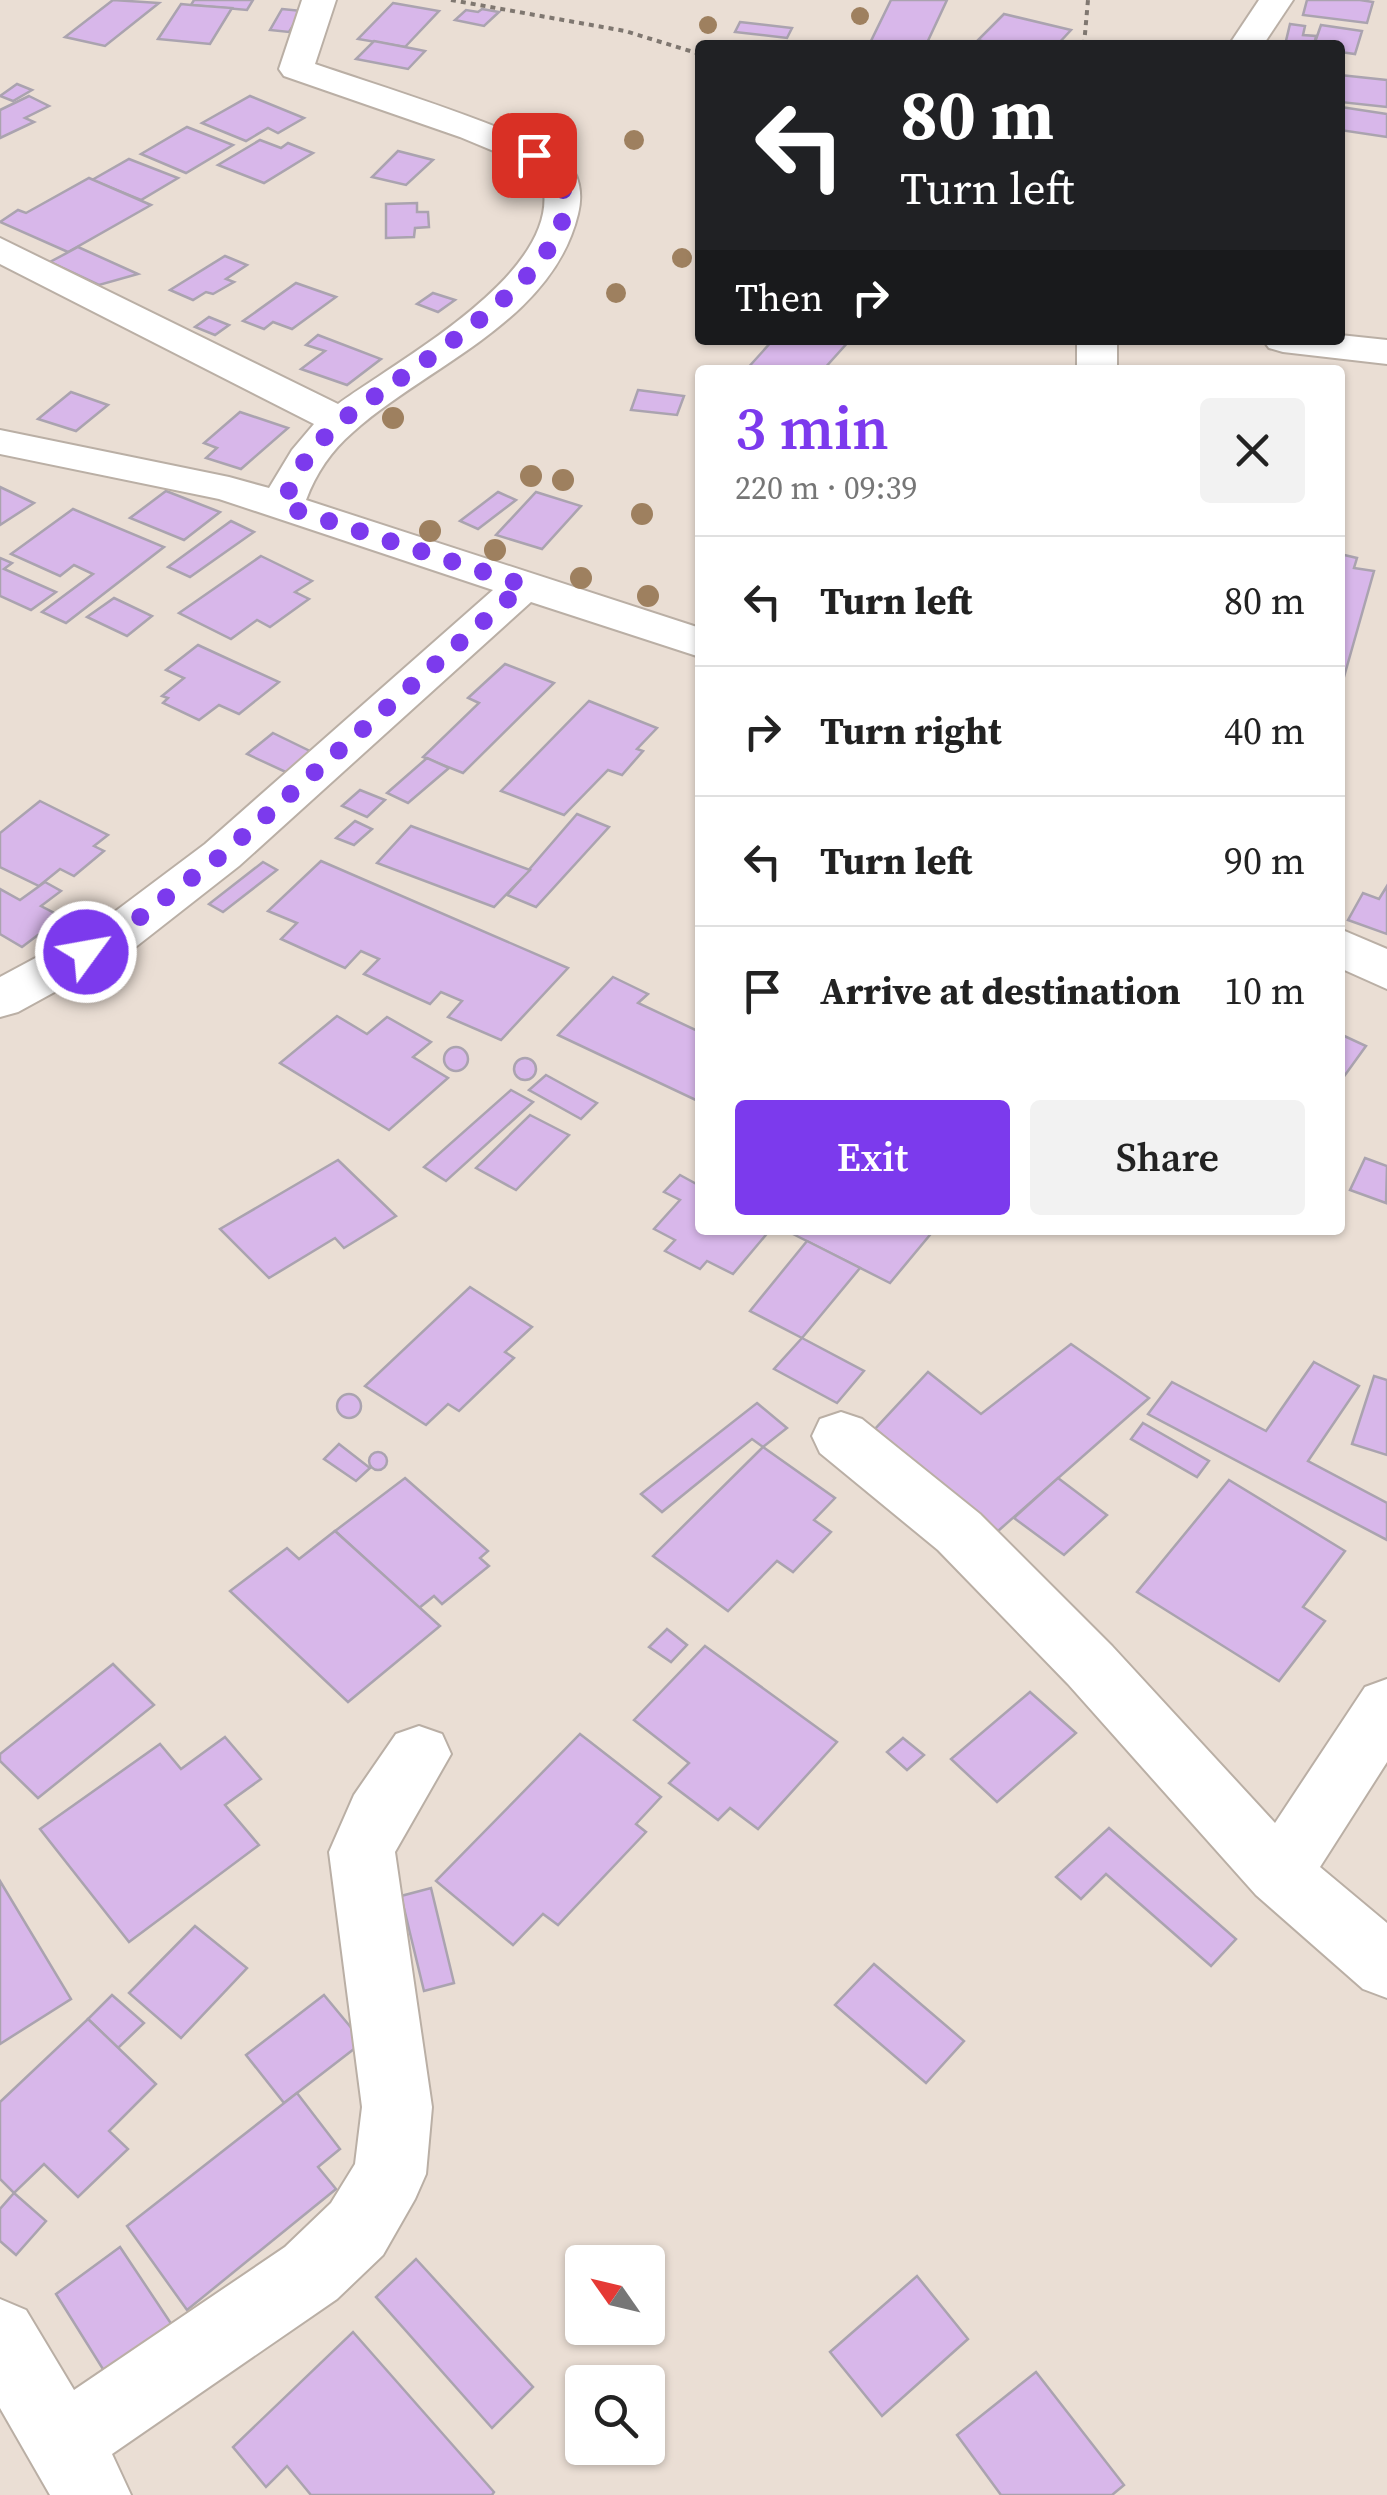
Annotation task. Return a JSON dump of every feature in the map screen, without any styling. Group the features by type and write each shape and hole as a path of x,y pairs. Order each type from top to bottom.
{"street":[{"path":"283,506 305,456 340,422 496,308 524,282 549,249 562,219 564,193 555,169 534,155 296,69 319,0"},
{"path":"1249,40 1276,0"},
{"path":"0,248 340,422"},
{"path":"1326,345 1387,352"},
{"path":"0,442 176,476 283,506 695,642"},
{"path":"0,999 115,936 222,855 524,585"},
{"path":"1345,949 1387,970"},
{"path":"841,1436 958,1532 1090,1665 1279,1874 1387,1966"},
{"path":"1279,1874 1387,1707"},
{"path":"0,2336 78,2468 312,2273 358,2229 390,2174 397,2107 362,1852 377,1816 419,1754"}],"path":[{"path":"451,0 625,32 695,53"},
{"path":"1084,40 1088,0"}],"building":[{"path":"113,0 159,3 105,46 65,37"},
{"path":"194,0 253,0 247,10 191,5"},
{"path":"891,0 947,0 928,40 871,40"},
{"path":"1307,0 1373,2 1367,23 1303,15"},
{"path":"393,3 439,11 405,47 358,39"},
{"path":"181,4 232,8 210,44 158,39"},
{"path":"282,9 302,11 289,32 270,30"},
{"path":"466,10 499,12 484,26 455,20"},
{"path":"1004,14 1071,30 1062,40 978,40"},
{"path":"740,22 792,28 787,38 735,32"},
{"path":"1290,24 1305,26 1303,35 1316,36 1315,40 1286,40"},
{"path":"1321,25 1362,31 1355,54 1345,53 1345,40 1316,40"},
{"path":"374,41 425,51 408,69 356,59"},
{"path":"1345,76 1387,80 1387,107 1345,103"},
{"path":"17,84 32,90 13,101 0,96"},
{"path":"29,96 49,106 25,118 34,122 0,138 0,110"},
{"path":"250,96 304,118 278,133 268,128 246,141 202,123"},
{"path":"1345,108 1387,114 1387,137 1345,131"},
{"path":"187,127 233,145 186,173 141,154"},
{"path":"260,140 281,148 288,143 313,153 264,183 218,165"},
{"path":"398,151 433,160 406,185 372,177"},
{"path":"129,159 178,178 141,200 92,180"},
{"path":"89,178 151,205 68,252 0,222 18,210 26,213"},
{"path":"417,203 417,212 428,212 429,227 415,228 414,237 386,238 386,204"},
{"path":"78,247 138,274 99,285 50,262"},
{"path":"225,256 247,265 226,279 234,282 193,300 170,290"},
{"path":"296,283 336,297 292,329 273,322 264,329 243,321"},
{"path":"433,293 455,300 438,312 417,304"},
{"path":"209,317 229,325 215,335 195,327"},
{"path":"318,335 381,359 347,385 301,369 325,351 306,345"},
{"path":"768,345 845,345 827,365 750,365"},
{"path":"638,390 684,396 677,415 631,410"},
{"path":"71,392 108,405 76,431 38,419"},
{"path":"240,412 288,428 241,469 206,458 217,448 204,443"},
{"path":"0,487 34,503 0,525"},
{"path":"166,491 220,512 184,540 130,518"},
{"path":"498,492 516,500 478,529 460,521"},
{"path":"536,492 581,506 542,549 496,535"},
{"path":"73,509 164,547 66,623 42,612 93,574 74,565 60,576 11,554"},
{"path":"231,521 254,532 190,577 168,567"},
{"path":"1345,555 1357,558 1354,568 1374,571 1345,673"},
{"path":"261,556 312,581 295,592 309,599 270,627 257,620 231,639 179,613"},
{"path":"0,558 12,563 4,569 56,592 31,610 0,596"},
{"path":"114,598 152,616 127,636 87,617"},
{"path":"198,645 279,682 239,714 219,705 199,720 163,703 168,698 162,696 184,678 166,670"},
{"path":"505,664 554,683 463,773 423,757 479,703 468,698"},
{"path":"589,701 657,728 637,749 643,751 622,775 608,770 564,815 501,791"},
{"path":"273,733 316,754 290,774 247,754"},
{"path":"427,758 449,768 408,803 387,793"},
{"path":"360,790 385,800 367,817 342,806"},
{"path":"40,801 108,835 94,846 104,851 74,876 60,869 39,886 0,867 0,833"},
{"path":"577,814 609,827 536,907 507,895"},
{"path":"355,821 372,829 354,845 336,838"},
{"path":"411,826 530,870 494,907 377,863"},
{"path":"321,861 568,968 501,1040 448,1017 462,1001 441,992 430,1004 364,974 379,959 361,951 345,968 281,939 297,923 268,911"},
{"path":"263,862 277,870 223,912 209,904"},
{"path":"45,882 61,891 41,906 62,917 22,947 0,934 0,889 20,900"},
{"path":"1387,886 1387,934 1348,920 1363,893 1379,899"},
{"path":"613,977 648,994 638,1003 695,1030 695,1100 558,1035"},
{"path":"337,1016 367,1034 387,1017 431,1042 413,1057 448,1078 389,1130 280,1063"},
{"path":"1345,1036 1366,1046 1345,1075"},
{"path":"456,1047 468,1059 456,1071 444,1059"},
{"path":"525,1058 533,1061 533,1077 525,1080 517,1077 514,1069 517,1061"},
{"path":"546,1075 597,1103 581,1119 529,1090"},
{"path":"511,1090 533,1102 446,1181 424,1167"},
{"path":"530,1115 569,1135 516,1190 476,1168"},
{"path":"1365,1158 1387,1166 1386,1203 1350,1190"},
{"path":"338,1160 396,1216 344,1248 335,1238 269,1278 220,1229"},
{"path":"680,1175 695,1183 695,1235 766,1235 733,1274 707,1261 700,1269 665,1251 675,1240 654,1229 680,1200 664,1192"},
{"path":"795,1235 930,1235 890,1283"},
{"path":"807,1241 860,1268 802,1338 750,1311"},
{"path":"470,1287 532,1327 505,1352 514,1358 459,1411 448,1404 426,1425 365,1386"},
{"path":"802,1338 864,1371 837,1403 774,1369"},
{"path":"1071,1344 1149,1398 998,1531 875,1429 928,1372 981,1414"},
{"path":"1314,1362 1359,1386 1308,1461 1387,1503 1387,1540 1148,1414 1172,1382 1266,1431"},
{"path":"1374,1376 1387,1380 1387,1455 1352,1444"},
{"path":"349,1394 361,1406 349,1418 337,1406"},
{"path":"757,1403 787,1428 763,1447 752,1439 662,1512 641,1494"},
{"path":"1143,1423 1209,1461 1197,1477 1131,1439"},
{"path":"339,1444 370,1468 356,1481 324,1459"},
{"path":"763,1447 835,1498 814,1520 831,1532 793,1572 777,1561 728,1611 653,1556"},
{"path":"378,1452 385,1454 385,1468 378,1470 371,1468 369,1461 371,1454"},
{"path":"405,1478 488,1551 480,1558 489,1566 442,1604 434,1596 419,1608 335,1531"},
{"path":"1058,1478 1107,1515 1064,1555 1014,1518"},
{"path":"1229,1480 1345,1551 1303,1607 1325,1621 1279,1681 1137,1592"},
{"path":"335,1531 440,1626 348,1702 230,1591 287,1548 299,1559"},
{"path":"667,1629 687,1645 671,1662 649,1647"},
{"path":"705,1646 837,1742 758,1829 730,1808 718,1820 669,1783 689,1763 634,1720"},
{"path":"113,1664 154,1705 38,1798 0,1761 0,1754"},
{"path":"1030,1692 1076,1733 997,1802 951,1759"},
{"path":"580,1734 661,1797 636,1824 646,1832 558,1925 543,1914 513,1945 436,1881"},
{"path":"225,1737 261,1779 225,1805 259,1845 129,1942 40,1829 160,1744 181,1769"},
{"path":"903,1738 924,1755 907,1770 887,1752"},
{"path":"1109,1828 1236,1939 1211,1966 1106,1874 1081,1899 1056,1877"},
{"path":"0,1881 71,1999 0,2044"},
{"path":"431,1888 454,1983 424,1991 401,1896"},
{"path":"195,1926 247,1968 181,2038 129,1993"},
{"path":"874,1964 964,2041 926,2083 835,2005"},
{"path":"112,1995 144,2023 118,2048 88,2019"},
{"path":"324,1995 363,2042 284,2103 246,2055"},
{"path":"88,2019 156,2084 109,2131 128,2149 78,2197 44,2164 14,2193 0,2179 0,2102"},
{"path":"297,2093 340,2149 318,2167 336,2189 187,2310 127,2226"},
{"path":"14,2193 46,2221 16,2255 0,2241 0,2209"},
{"path":"120,2247 172,2325 106,2374 56,2294"},
{"path":"416,2259 533,2387 492,2428 376,2297"},
{"path":"917,2276 968,2339 882,2416 830,2352"},
{"path":"353,2332 494,2492 492,2495 311,2495 287,2466 266,2487 233,2447"},
{"path":"1036,2372 1124,2485 1112,2495 1001,2495 957,2435"}],"route":[{"path":"86,952 115,936 222,855 524,585 283,506 305,456 340,422 496,308 524,282 549,249 562,219 564,193 555,169 534,155"}]}
